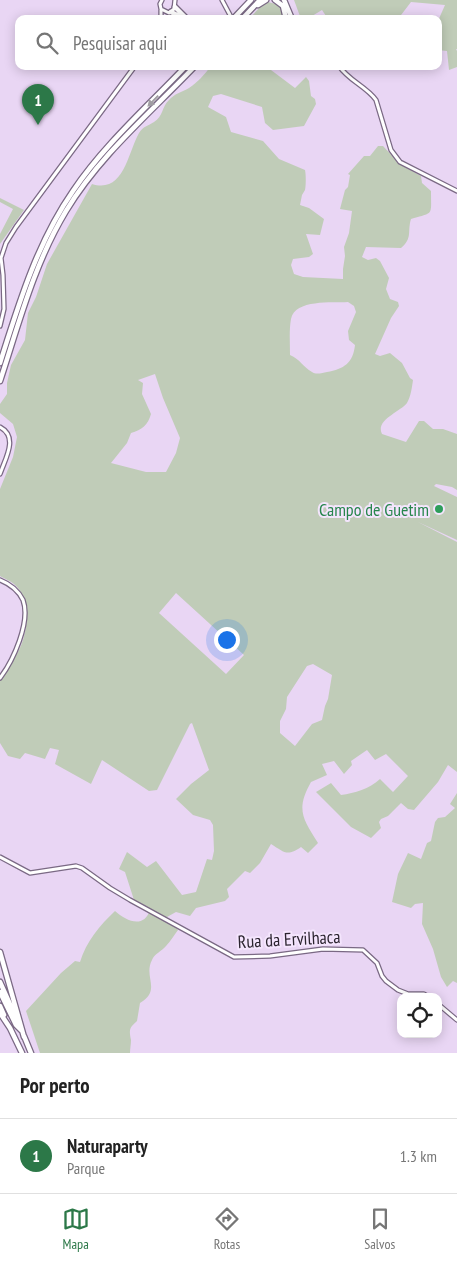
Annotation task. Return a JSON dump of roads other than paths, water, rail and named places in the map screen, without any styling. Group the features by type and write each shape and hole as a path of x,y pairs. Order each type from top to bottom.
{"highway":[{"path":"234,15 251,0"},
{"path":"246,15 260,0"},
{"path":"253,8 266,0"},
{"path":"275,0 283,6 287,11 287,15"},
{"path":"284,0 287,15"},
{"path":"175,2 182,15"},
{"path":"169,12 175,15"},
{"path":"0,363 33,265 62,208 94,164 182,70"},
{"path":"0,381 38,267 66,211 116,147 191,70"},
{"path":"0,952 24,1037"},
{"path":"0,982 31,1053"},
{"path":"0,992 16,1025 22,1031"},
{"path":"0,1006 22,1053"},
{"path":"0,1013 10,1028"},
{"path":"0,1020 10,1028"}],"street":[{"path":"161,15 160,4 162,0"},
{"path":"222,0 231,15"},
{"path":"166,15 175,2"},
{"path":"162,9 169,12"},
{"path":"0,326 4,309 1,258 6,243 132,70"},
{"path":"342,70 376,100 391,150 400,162 457,191"},
{"path":"0,427 8,433 10,440 0,474"},
{"path":"0,580 10,585 17,592 22,600 24,611 24,620 15,653 0,678"},
{"name":"Rua da Ervilhaca","path":"0,857 30,873 39,873 50,869 79,867 110,888 234,957 270,956 323,949 363,950 377,963 386,981 405,993"},
{"path":"442,1007 457,1020"}],"place":[{"name":"Naturaparty","path":"38,125"},
{"name":"Campo de Guetim","path":"439,509"}]}
